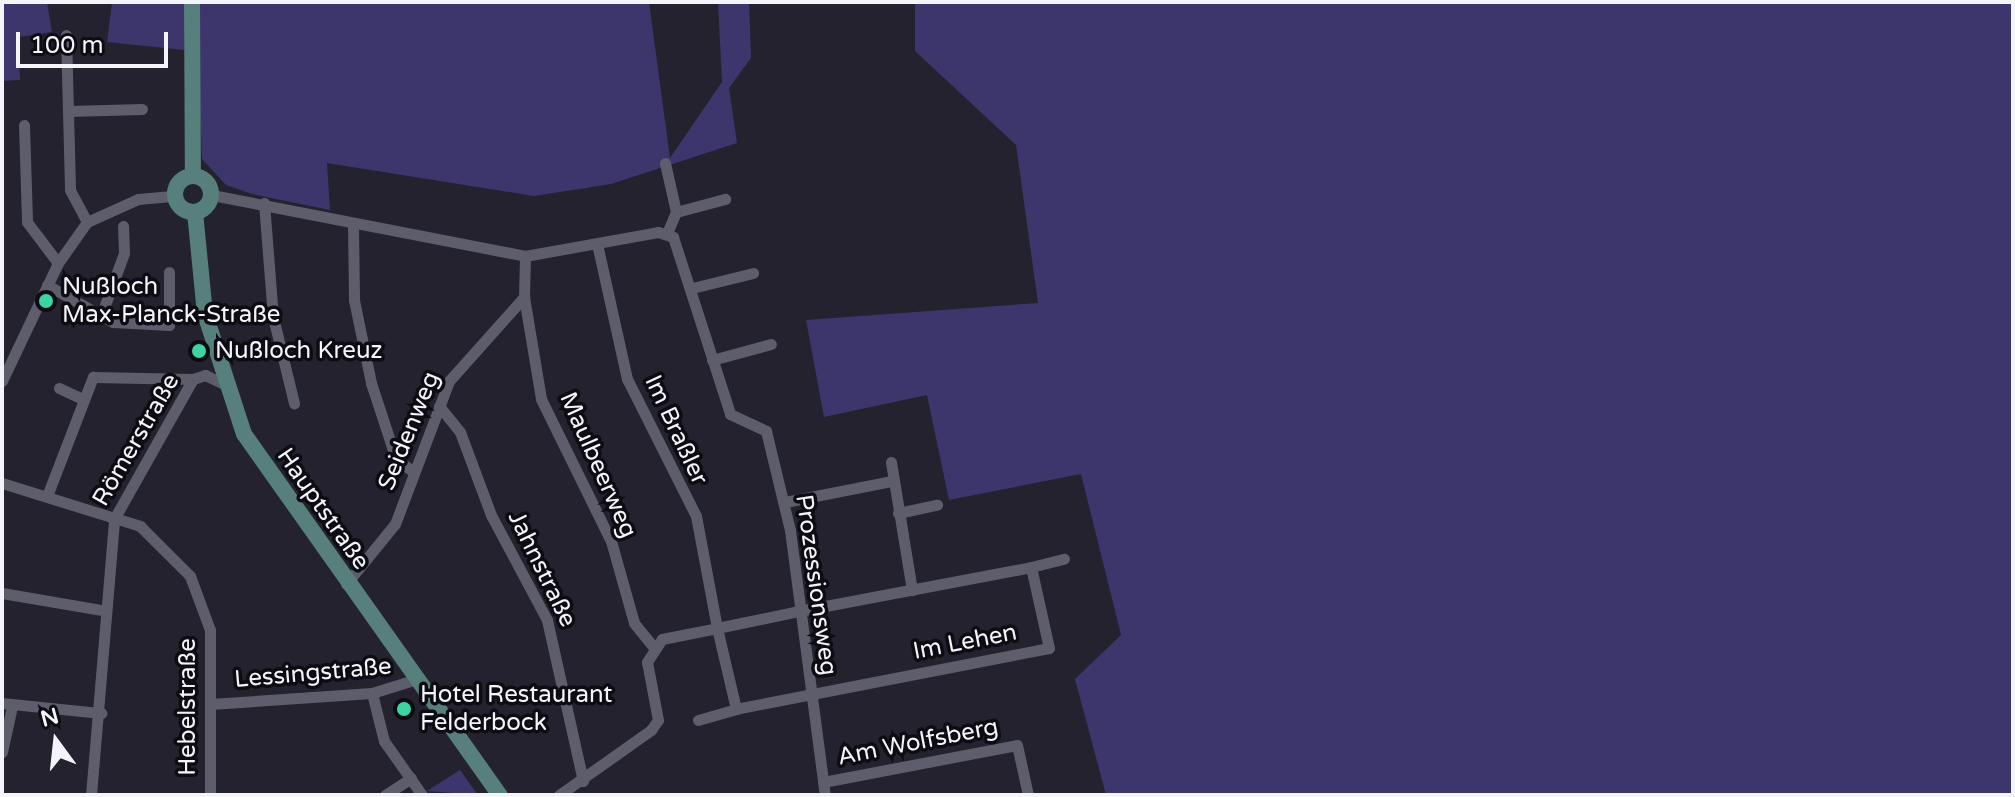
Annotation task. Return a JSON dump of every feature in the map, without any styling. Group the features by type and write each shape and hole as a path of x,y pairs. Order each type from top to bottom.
{"main road":[{"path":"192,2 193,175"},
{"path":"193,175 207,181 212,195 195,212 175,196 178,183 193,175"},
{"name":"Hauptstraße","path":"195,212 205,314 226,385 266,472 500,795"}],"street":[{"path":"66,35 70,190 87,222"},
{"path":"69,111 142,109"},
{"path":"24,125 27,222 58,263"},
{"path":"212,195 264,203 353,225 525,256 598,248 667,233 676,212 665,163"},
{"path":"2,381 16,344 58,263 87,222 138,199 175,196"},
{"path":"676,212 725,199"},
{"path":"264,203 273,317 294,403"},
{"path":"353,225 354,300 371,383 396,459 414,472"},
{"path":"101,316 124,253 123,226"},
{"name":"Prozessionsweg","path":"667,233 681,249 712,360 735,422 766,431 785,502 808,695 824,789"},
{"name":"Im Braßler","path":"598,248 627,379 696,516 736,709"},
{"path":"524,297 525,256"},
{"path":"47,285 101,316 125,325 169,325 169,272"},
{"path":"692,288 753,273"},
{"name":"Seidenweg","path":"346,584 395,524 439,406 483,339 524,297"},
{"name":"Maulbeerweg","path":"524,297 541,399 611,541 634,623 652,645"},
{"path":"2,344 16,344"},
{"path":"712,360 771,344"},
{"name":"Römerstraße","path":"91,795 101,713 101,610 114,519 193,379 205,375 226,385"},
{"path":"47,496 93,377 193,379"},
{"path":"59,388 83,399"},
{"name":"Jahnstraße","path":"439,406 460,432 491,515 547,620 583,781"},
{"path":"891,462 891,481 912,590"},
{"path":"785,502 891,481"},
{"name":"Hebelstraße","path":"2,483 114,519 159,540 200,594 210,630 210,795"},
{"path":"898,513 937,505"},
{"path":"559,795 583,781 658,720 647,662 652,645 717,628 1064,559"},
{"name":"Im Lehen","path":"808,695 1049,648 1031,567"},
{"path":"2,593 101,610"},
{"name":"Lessingstraße","path":"211,704 372,693 417,679"},
{"path":"372,693 384,741 422,795"},
{"path":"698,720 808,695"},
{"path":"2,752 7,705 101,713"},
{"name":"Am Wolfsberg","path":"824,789 1017,745 1028,795"},
{"path":"385,795 411,778"}],"shaded area":[{"path":"2,2 47,2 52,32 18,37 20,80 2,81"},
{"path":"112,2 185,2 184,50 107,42"},
{"path":"195,2 649,2 670,158 722,82 718,2 749,2 751,58 729,88 737,143 611,184 534,196 327,163 330,210 252,194 226,185 202,159"},
{"path":"915,2 2013,2 2013,795 1106,795 1075,679 1121,635 1081,474 949,500 927,395 824,417 806,320 1038,303 1016,145 915,51"},
{"path":"460,770 478,795 427,791"}],"place":[{"name":"Nußloch Max-Planck-Straße","path":"46,301"},
{"name":"Nußloch Kreuz","path":"199,351"},
{"name":"Hotel Restaurant Felderbock","path":"404,709"}]}
